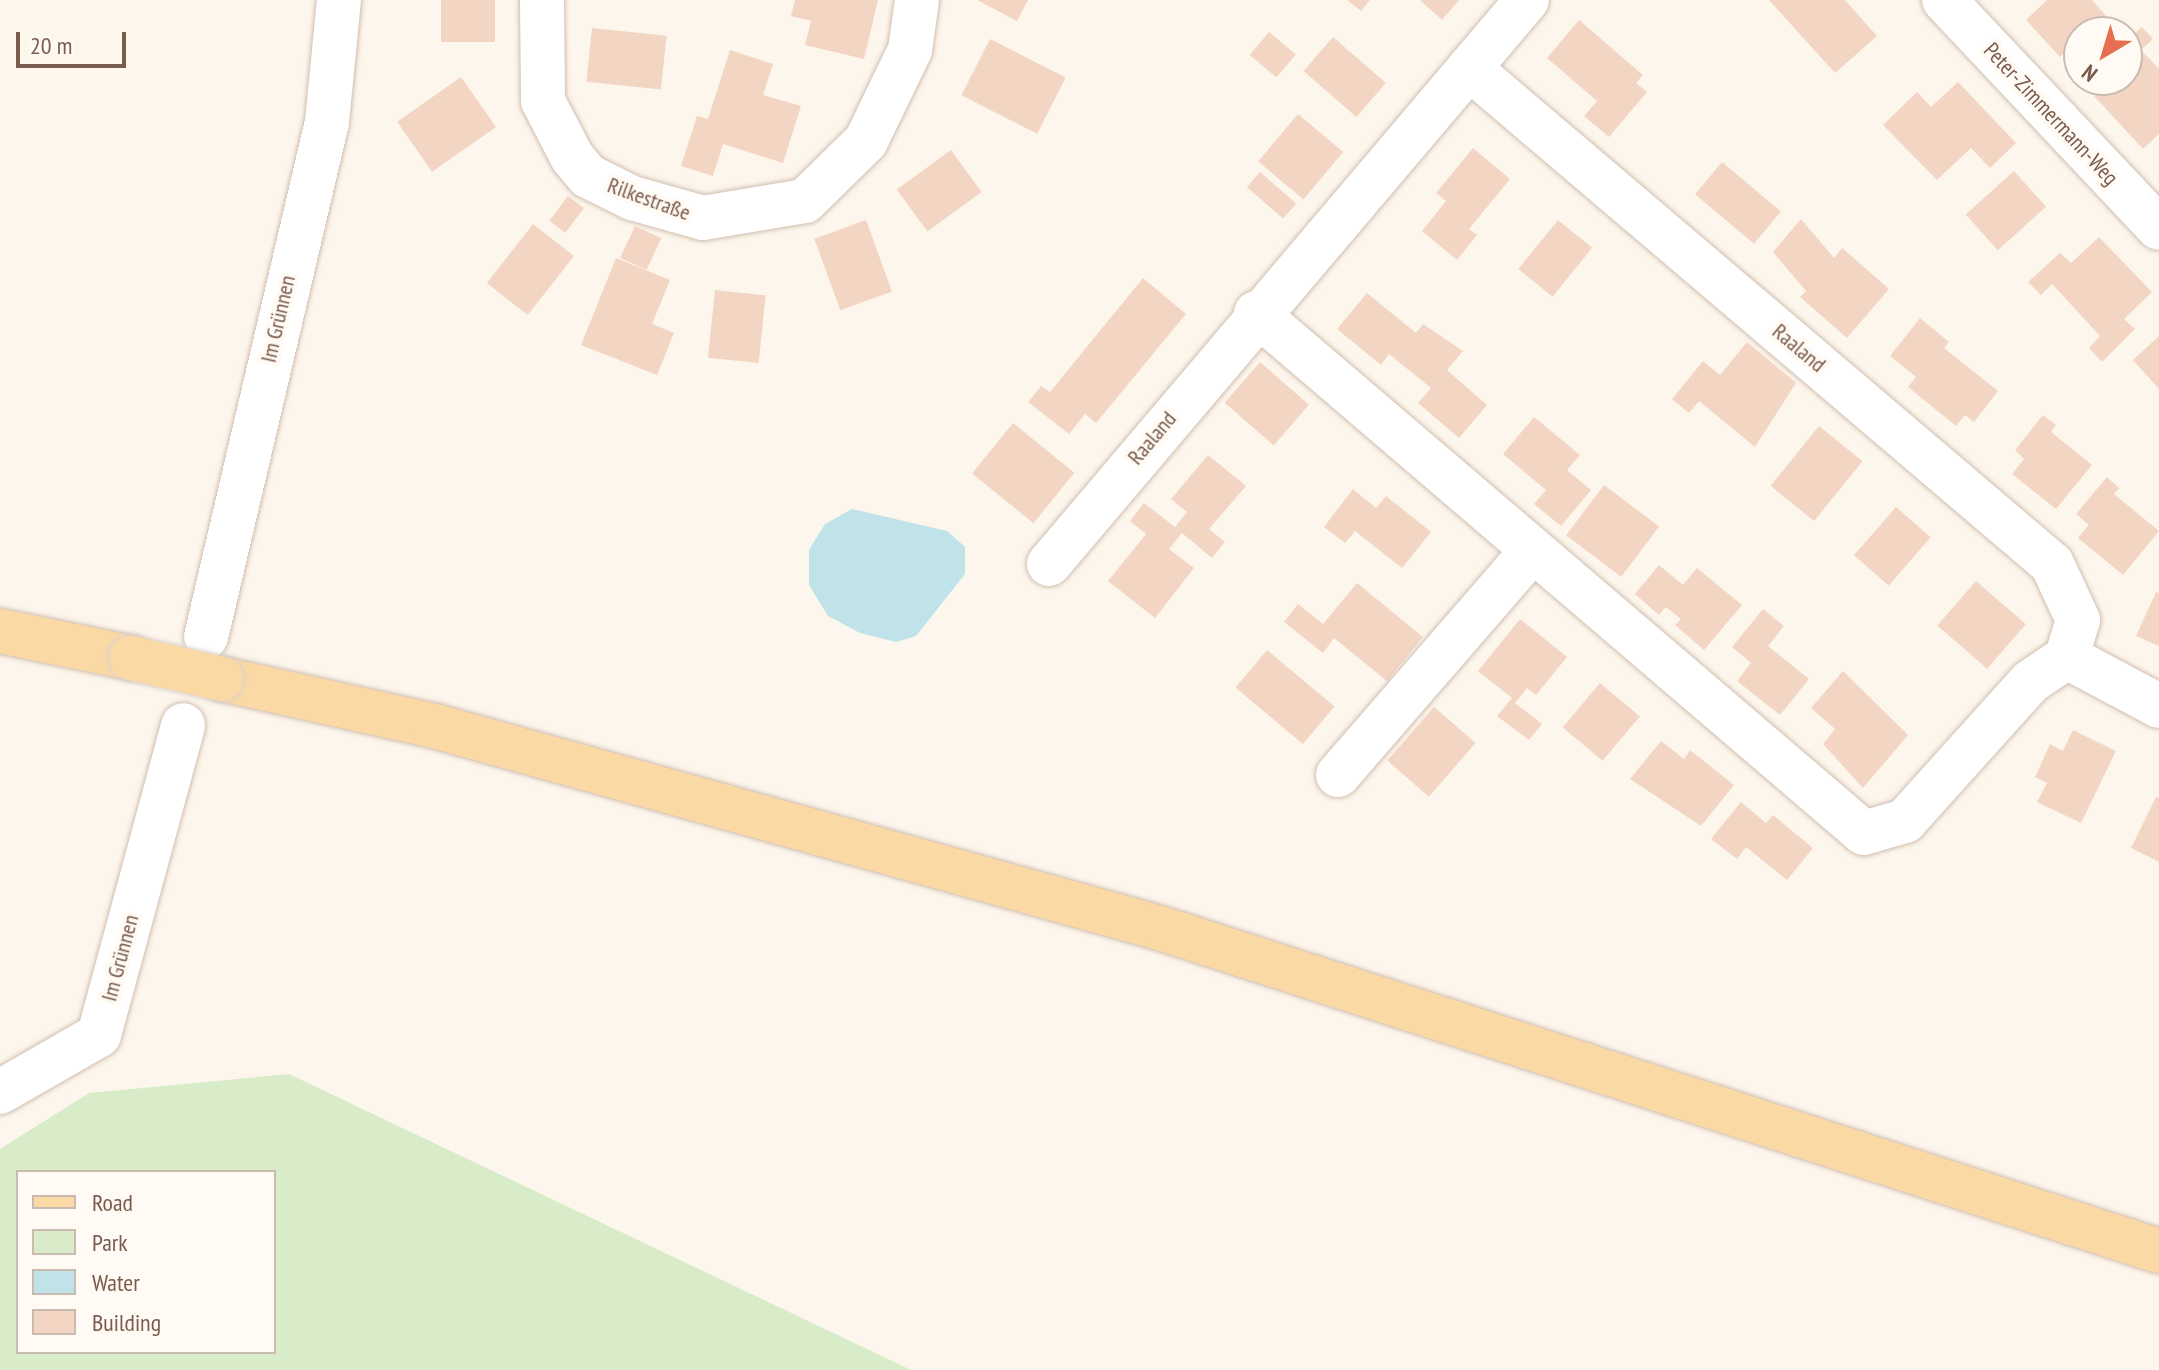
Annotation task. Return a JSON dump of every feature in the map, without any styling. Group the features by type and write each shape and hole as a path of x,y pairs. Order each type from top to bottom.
{"main road":[{"path":"0,631 438,727 1160,928 2159,1251"}],"street":[{"name":"Im Grünnen","path":"206,637 327,122 339,0"},
{"name":"Rilkestraße","path":"542,0 543,101 572,157 588,176 632,198 703,218 805,201 866,141 910,50 917,0"},
{"name":"Raaland","path":"1049,564 1256,313 1527,0"},
{"name":"Peter-Zimmermann-Weg","path":"1944,0 2159,228"},
{"name":"Raaland","path":"1469,68 2052,564 2078,620 2067,657"},
{"path":"1256,313 1530,553 1864,833 1905,821 2030,682 2067,657 2159,706"},
{"path":"1338,775 1530,553"},
{"name":"Im Grünnen","path":"0,1092 99,1035 183,725"}],"green space":[{"path":"289,1074 911,1370 0,1370 0,1149 89,1093"}],"water":[{"path":"852,509 947,531 965,547 965,574 916,636 896,642 860,633 828,616 809,585 809,550 825,524"}],"building":[{"path":"441,0 495,0 495,42 441,42"},
{"path":"795,0 878,0 864,59 805,45 811,21 791,16"},
{"path":"977,0 1028,0 1017,21"},
{"path":"1347,0 1370,0 1361,11"},
{"path":"1420,0 1459,0 1442,20"},
{"path":"1769,0 1845,0 1877,36 1835,73"},
{"path":"2047,0 2092,0 2106,16 2063,16 2063,53 2060,57 2026,20"},
{"path":"1579,20 1643,75 1636,83 1647,92 1609,137 1584,116 1597,101 1547,58"},
{"path":"592,28 667,36 661,90 586,82"},
{"path":"2143,28 2153,39 2143,48"},
{"path":"1269,32 1296,54 1277,77 1250,55"},
{"path":"1333,37 1386,83 1356,117 1303,71"},
{"path":"990,39 1066,78 1037,134 961,95"},
{"path":"730,50 773,64 763,95 801,106 783,163 723,144 713,176 681,166 697,116 708,119"},
{"path":"2143,52 2159,69 2159,134 2143,149 2094,96 2143,96"},
{"path":"461,77 496,127 432,172 397,122"},
{"path":"1958,82 2016,143 1990,168 1971,148 1937,180 1883,125 1917,92 1931,107"},
{"path":"1298,114 1343,152 1303,199 1258,161"},
{"path":"1473,148 1510,179 1469,229 1477,235 1457,260 1422,231 1446,201 1436,193"},
{"path":"951,150 982,192 927,231 897,189"},
{"path":"1722,162 1781,211 1754,244 1695,194"},
{"path":"2014,171 2046,207 1998,250 1966,214"},
{"path":"1260,172 1296,203 1283,219 1247,187"},
{"path":"568,196 584,208 565,233 549,221"},
{"path":"1801,219 1834,258 1842,248 1889,289 1847,338 1800,297 1806,291 1773,252"},
{"path":"866,220 892,291 840,310 814,239"},
{"path":"1558,220 1592,248 1553,297 1518,269"},
{"path":"533,224 574,256 528,315 487,283"},
{"path":"635,226 661,238 646,270 620,258"},
{"path":"2099,237 2152,292 2124,319 2135,329 2102,362 2089,348 2100,336 2077,311 2052,284 2041,295 2028,282 2060,253 2071,263"},
{"path":"616,258 670,280 652,324 674,333 657,375 581,345"},
{"path":"1143,278 1186,314 1096,423 1085,414 1069,434 1028,402 1041,386 1050,392"},
{"path":"715,290 766,295 759,363 708,358"},
{"path":"1367,293 1416,333 1423,324 1463,351 1447,370 1487,405 1459,438 1418,403 1431,388 1389,354 1381,365 1337,329"},
{"path":"1920,318 1949,342 1944,348 1998,391 1974,422 1965,415 1956,426 1908,387 1916,377 1890,356"},
{"path":"2159,336 2159,389 2133,360"},
{"path":"1747,342 1796,383 1755,447 1699,401 1689,413 1672,399 1703,361 1720,375"},
{"path":"1260,362 1309,405 1274,445 1225,403"},
{"path":"2043,415 2056,425 2051,432 2092,465 2056,509 2012,474 2024,459 2015,450"},
{"path":"1534,417 1580,455 1567,470 1591,490 1561,526 1534,504 1546,490 1503,454"},
{"path":"1013,423 1074,473 1033,523 972,474"},
{"path":"1819,426 1863,461 1814,521 1771,486"},
{"path":"1208,455 1246,486 1209,529 1225,542 1212,558 1182,533 1169,549 1194,568 1155,618 1108,581 1146,534 1130,521 1144,503 1175,527 1187,512 1171,499"},
{"path":"2107,477 2119,488 2114,494 2159,531 2123,575 2078,538 2089,525 2076,514"},
{"path":"1604,485 1659,527 1621,577 1566,535"},
{"path":"1353,489 1376,508 1386,496 1431,532 1402,568 1355,531 1345,543 1324,527"},
{"path":"1896,507 1931,537 1889,585 1854,555"},
{"path":"1659,565 1683,585 1697,568 1742,605 1704,650 1675,625 1681,619 1666,607 1659,615 1635,594"},
{"path":"1976,581 2026,624 1987,669 1937,626"},
{"path":"1357,583 1423,637 1387,681 1334,638 1323,653 1284,622 1298,604 1323,624"},
{"path":"2156,592 2159,593 2159,646 2136,636"},
{"path":"1763,609 1784,626 1768,646 1809,679 1780,715 1737,681 1751,663 1732,647"},
{"path":"1520,619 1567,657 1536,695 1527,688 1515,703 1542,724 1529,740 1497,716 1512,698 1478,671"},
{"path":"1267,650 1334,707 1303,744 1236,688"},
{"path":"1843,671 1908,735 1863,788 1823,744 1835,729 1811,708"},
{"path":"1600,683 1640,716 1603,761 1563,727"},
{"path":"1434,707 1476,743 1429,797 1387,761"},
{"path":"2073,730 2116,751 2081,823 2037,802 2047,783 2035,777 2050,744 2063,751"},
{"path":"1661,741 1684,759 1690,750 1734,785 1701,826 1630,779"},
{"path":"2156,797 2159,798 2159,862 2131,848"},
{"path":"1741,802 1766,823 1773,815 1813,848 1787,880 1746,847 1737,859 1711,839"}]}
